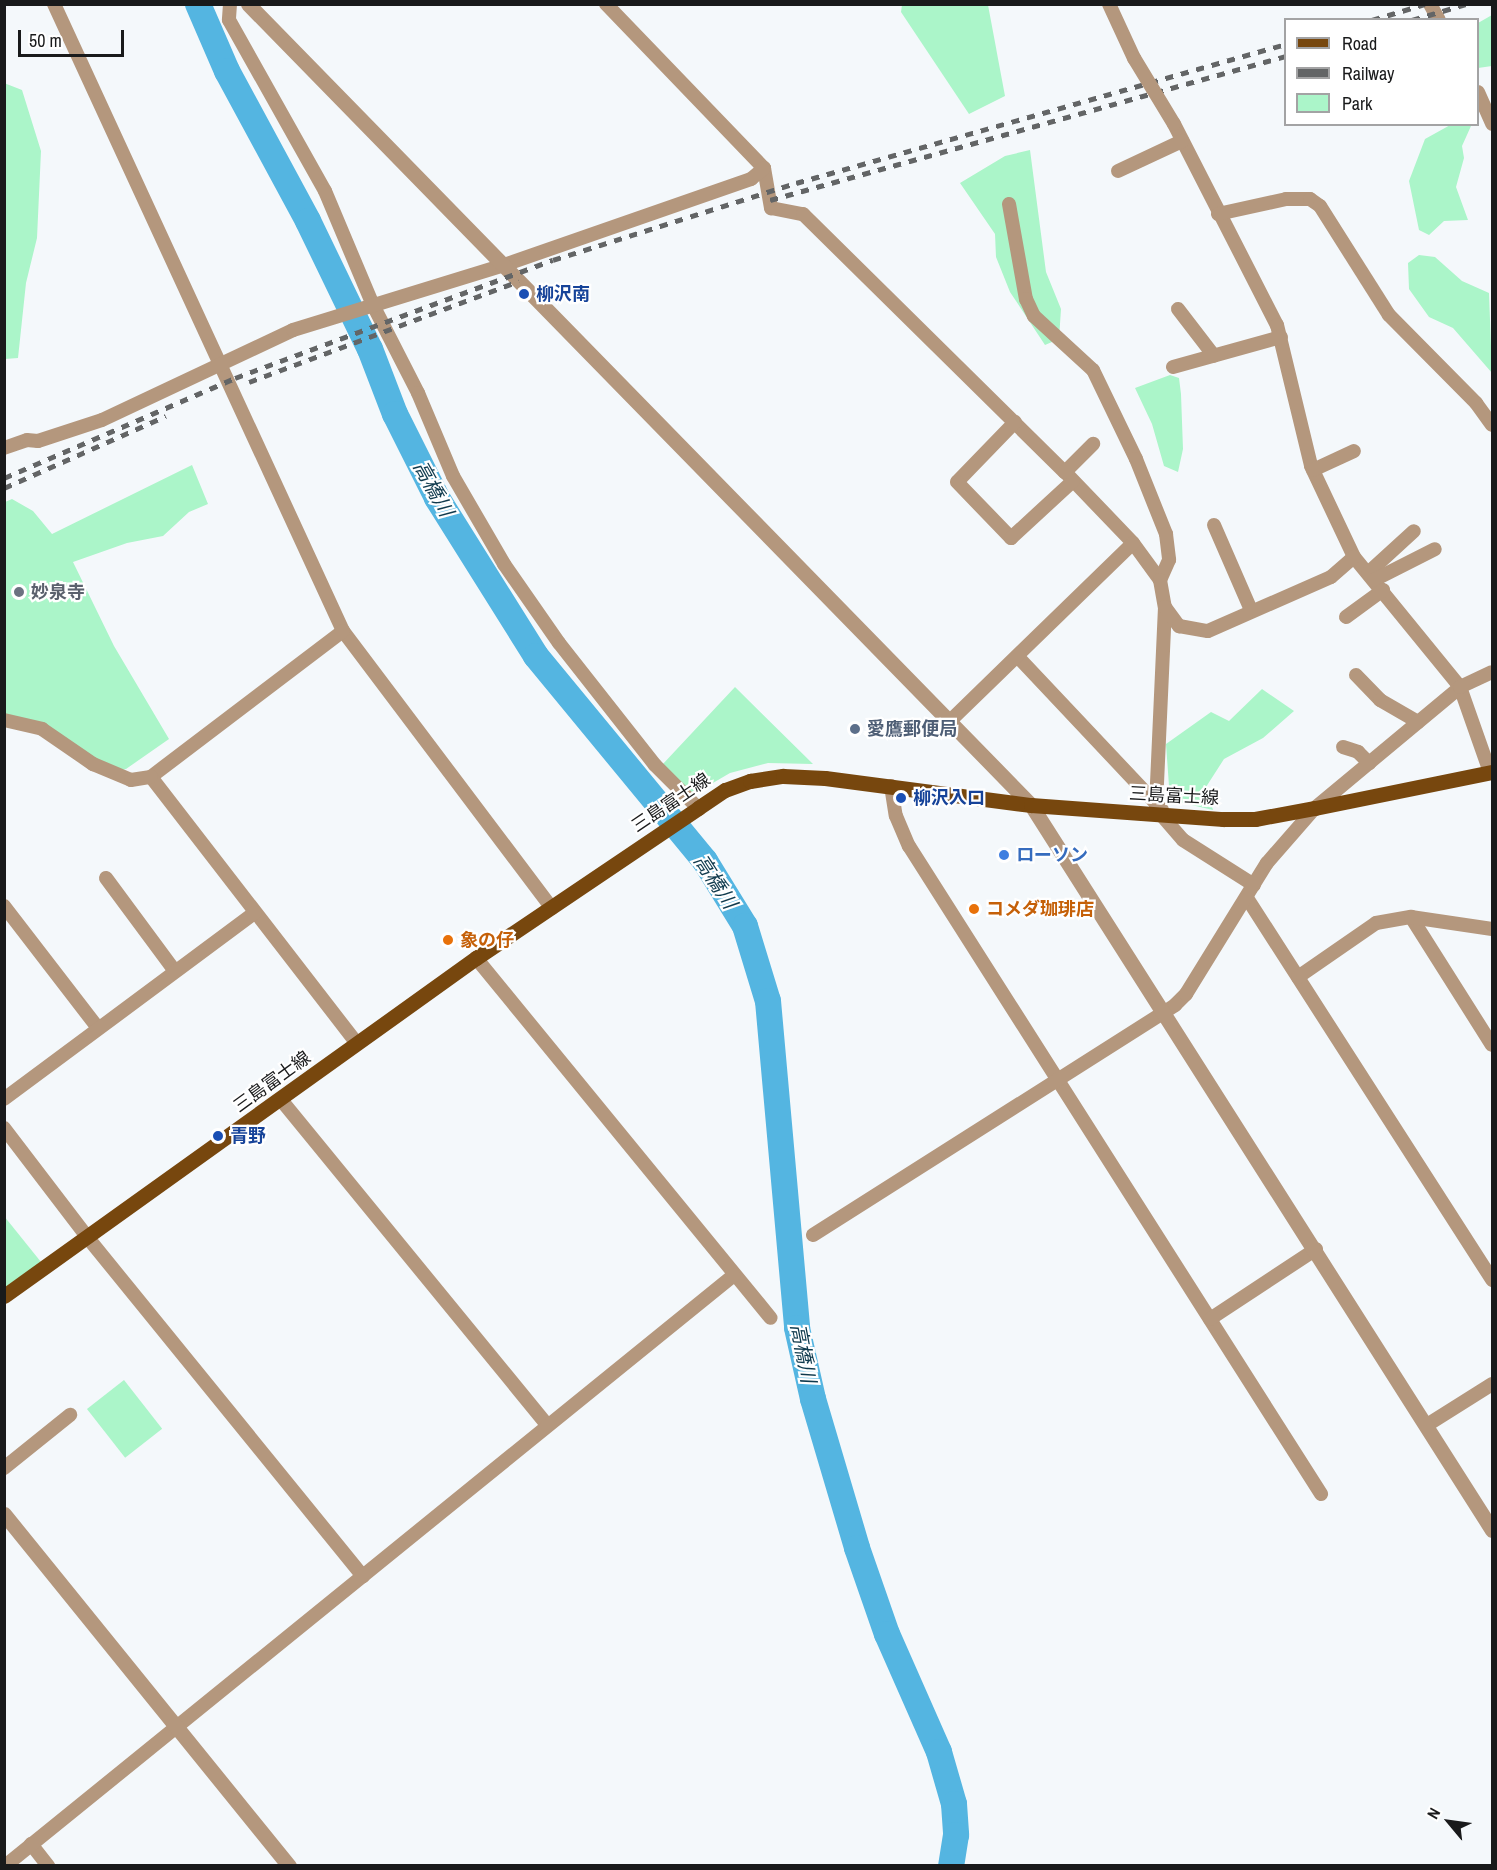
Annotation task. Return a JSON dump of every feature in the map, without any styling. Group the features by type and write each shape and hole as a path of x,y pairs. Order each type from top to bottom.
{"main road":[{"name":"三島富士線","path":"4,1296 282,1101 476,958 697,809 750,781 783,776 891,786 1031,805 1255,819 1491,772"}],"street":[{"path":"54,4 343,631 552,908"},
{"path":"230,4 229,20 325,191 367,306 418,393 450,470 504,564 559,643 655,765 697,809"},
{"path":"248,4 1031,805 1316,1249 1492,1530"},
{"path":"606,4 764,168 771,208 803,214 1069,476 1133,543 1160,580 1165,607 1163,813"},
{"path":"1109,4 1134,58 1174,124 1281,337 1298,420 1313,470 1354,557 1460,687 1491,772"},
{"path":"1430,4 1438,18"},
{"path":"1479,94 1492,124"},
{"path":"1118,171 1182,141"},
{"path":"4,448 27,440 38,441 102,420 222,367 293,330 504,264 751,179 764,168"},
{"path":"1218,214 1286,199 1310,199 1320,206 1389,315 1476,403 1492,425"},
{"path":"1009,204 1026,299 1034,316 1093,370 1136,459 1166,534 1169,560 1160,580"},
{"path":"1178,309 1214,356"},
{"path":"1173,367 1281,337"},
{"path":"1015,422 957,482 1011,538 1069,476 1093,444"},
{"path":"1313,470 1354,451"},
{"path":"1214,525 1251,610"},
{"path":"1346,617 1414,531"},
{"path":"950,721 1133,543"},
{"path":"1375,581 1435,549"},
{"path":"1165,607 1179,626 1198,632 1331,577 1354,557"},
{"path":"4,720 42,729 93,764 131,780 151,777 343,631"},
{"path":"1018,657 1163,813 1183,840 1254,885"},
{"path":"813,1235 1058,1081 1163,1012 1186,994 1267,863 1315,808 1460,687 1492,672"},
{"path":"1356,675 1380,700 1418,722"},
{"path":"1343,747 1358,752 1369,763"},
{"path":"151,777 357,1044"},
{"path":"891,786 896,816 909,846 1322,1494"},
{"path":"106,878 174,970"},
{"path":"1247,898 1492,1280"},
{"path":"4,906 98,1028"},
{"path":"4,1099 174,970 254,913"},
{"path":"1299,977 1376,924 1411,918 1492,929"},
{"path":"1411,918 1492,1046"},
{"path":"476,958 771,1318"},
{"path":"282,1101 547,1425"},
{"path":"4,1128 88,1238 363,1576"},
{"path":"1210,1319 1316,1249"},
{"path":"5,1866 734,1275"},
{"path":"1427,1425 1492,1384"},
{"path":"4,1468 70,1415"},
{"path":"4,1514 289,1866"},
{"path":"31,1844 48,1866"}],"green space":[{"path":"902,5 988,5 1005,96 969,114 901,12"},
{"path":"1492,15 1492,66 1479,68 1479,22"},
{"path":"4,83 22,90 41,151 37,238 26,283 18,358 5,359"},
{"path":"1448,126 1471,126 1462,146 1464,158 1456,187 1468,220 1444,221 1429,235 1419,230 1409,181 1425,139"},
{"path":"1030,150 1046,272 1061,309 1059,339 1045,345 1010,292 996,257 995,234 960,183 1005,156"},
{"path":"1419,255 1435,257 1462,281 1489,293 1492,373 1453,328 1429,317 1409,289 1408,263"},
{"path":"1170,375 1179,378 1181,394 1183,449 1178,472 1164,466 1152,424 1135,388"},
{"path":"192,465 208,504 189,512 163,536 127,543 73,562 114,646 169,739 126,769 101,774 43,729 5,720 5,502 12,499 33,511 52,534"},
{"path":"735,687 813,764 768,763 730,773 694,794 662,765"},
{"path":"1262,689 1294,711 1263,738 1224,759 1206,787 1213,810 1170,800 1166,744 1211,712 1229,721"},
{"path":"4,1216 41,1262 4,1288"},
{"path":"124,1380 162,1429 125,1458 87,1409"}],"waterway":[{"name":"高橋川","path":"198,4 227,71 308,221 370,349 395,414 437,498 536,656 705,861 745,926 768,1001 797,1328 813,1399 857,1548 887,1634 939,1752 954,1804 956,1835 951,1866"}],"railway":[{"path":"1379,18 1425,4"},
{"path":"1419,18 1466,4"},
{"path":"4,478 235,378 553,260 796,183 1284,45"},
{"path":"770,200 1284,57"},
{"path":"249,382 519,281"},
{"path":"4,488 166,416"}],"place":[{"name":"柳沢南","path":"524,294"},
{"name":"妙泉寺","path":"19,592"},
{"name":"愛鷹郵便局","path":"855,729"},
{"name":"柳沢入口","path":"901,798"},
{"name":"ローソン","path":"1004,855"},
{"name":"コメダ珈琲店","path":"974,909"},
{"name":"象の仔","path":"448,940"},
{"name":"青野","path":"218,1136"}]}
